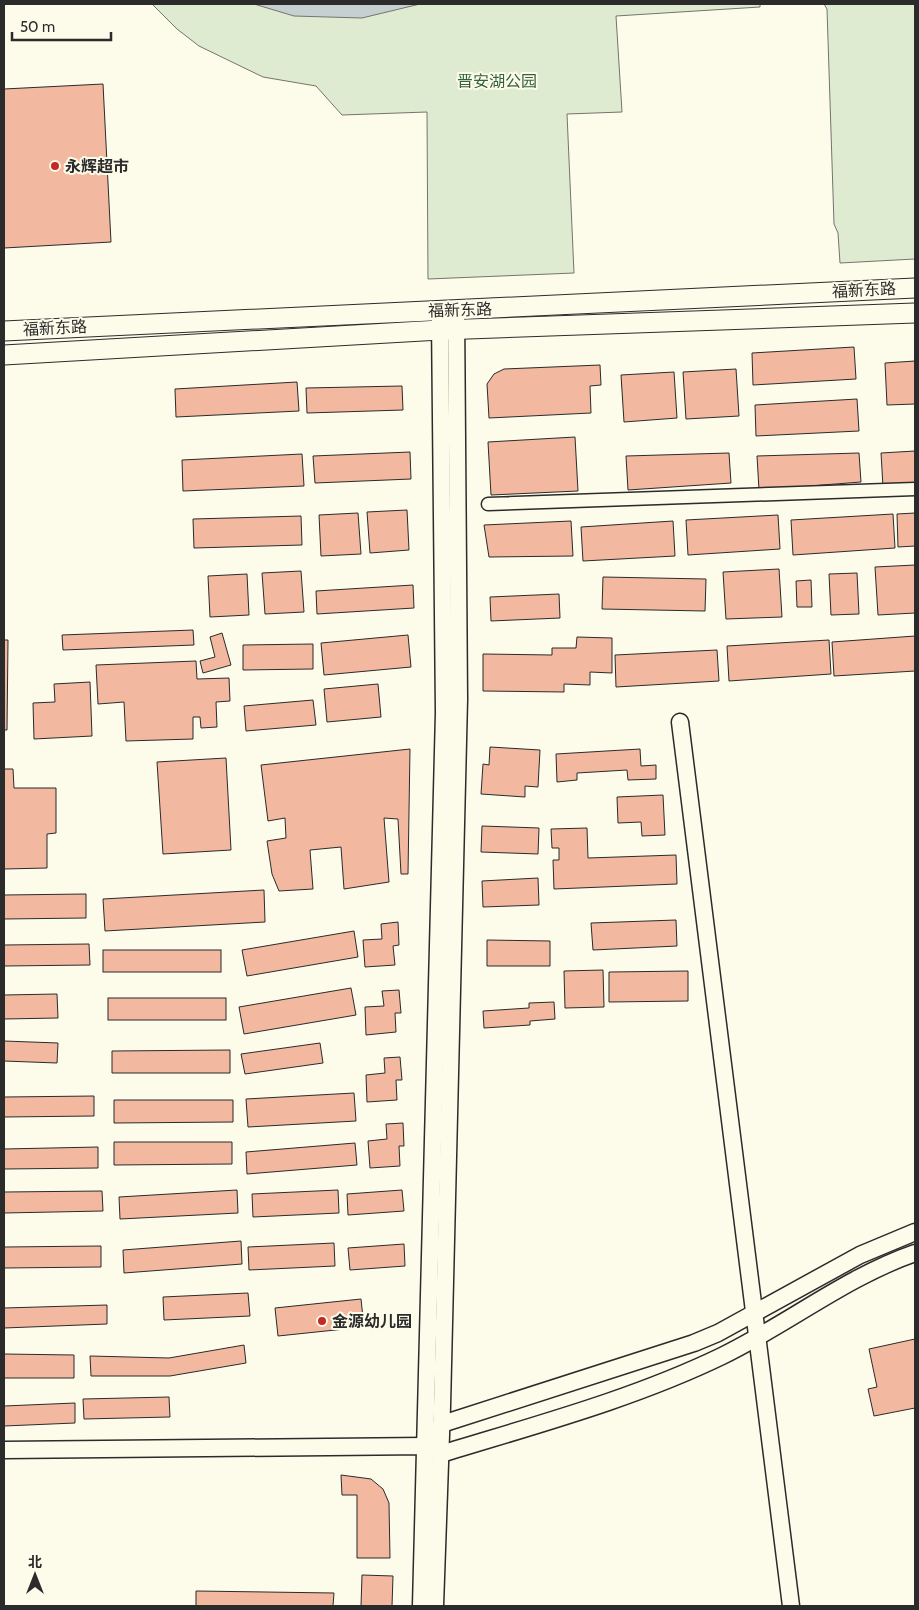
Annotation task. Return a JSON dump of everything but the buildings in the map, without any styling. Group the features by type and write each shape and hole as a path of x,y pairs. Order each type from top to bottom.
{"main road":[{"name":"福新东路","path":"4,355 448,320 915,288"},
{"name":"福新东路","path":"4,331 77,327 915,313"},
{"path":"435,1606 442,1424 460,685 448,320"},
{"path":"421,1606 444,713 448,320"},
{"path":"4,325 77,327"},
{"path":"680,722 791,1606"},
{"path":"426,1446 442,1424 694,1343 860,1255 915,1232"},
{"path":"4,1450 426,1446 441,1454 602,1404 723,1356 868,1272 915,1253"}],"street":[{"path":"488,504 915,489"}],"green space":[{"name":"晋安湖公园","path":"152,4 760,4 760,7 616,16 622,112 567,114 574,273 428,279 427,112 342,115 316,86 263,77 199,46 177,29"},
{"path":"824,4 915,4 915,259 840,263 838,233 834,224 827,9"}],"shaded area":[{"path":"254,4 420,4 362,18 294,16"}],"place":[{"name":"永辉超市","path":"55,166"},
{"name":"金源幼儿园","path":"322,1321"}]}
